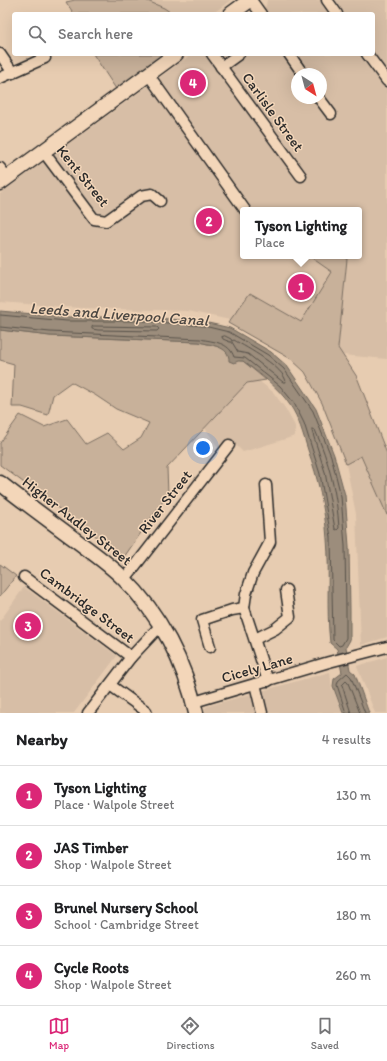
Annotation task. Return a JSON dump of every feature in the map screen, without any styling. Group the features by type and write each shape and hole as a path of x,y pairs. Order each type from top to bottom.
{"highway":[{"path":"234,12 251,0"},
{"path":"2,176 43,151 173,56"},
{"name":"Higher Audley Street","path":"0,483 112,567 143,599 161,625 181,664 195,708"}],"street":[{"path":"251,0 260,12"},
{"path":"327,0 336,12"},
{"path":"0,54 13,73"},
{"name":"Carlisle Street","path":"213,56 301,176"},
{"name":"Carlisle Street","path":"221,67 236,56"},
{"path":"290,56 298,68"},
{"path":"369,56 387,80"},
{"path":"0,78 44,58"},
{"path":"148,74 243,207"},
{"path":"324,104 331,114"},
{"name":"Kent Street","path":"43,151 94,219 106,221 141,196 152,194 160,201"},
{"name":"River Street","path":"125,579 229,445"},
{"path":"266,485 270,542 253,573 246,594 244,608 268,680"},
{"name":"Cambridge Street","path":"24,577 131,657"},
{"path":"255,639 275,629 290,617 286,590"},
{"path":"210,647 202,620 232,610 244,608"},
{"path":"88,713 131,657 161,625"},
{"name":"Cicely Lane","path":"195,708 255,684 329,662 387,647"},
{"path":"255,684 262,713"},
{"path":"110,685 146,711 145,713"}],"shaded area":[{"path":"75,0 145,0 170,12 73,12 66,2"},
{"path":"126,0 231,0 215,12 159,12"},
{"path":"267,0 387,0 387,359 342,355 338,348 345,273 301,322 230,320 188,311 81,308 0,302 0,194 189,56 375,56 375,12 258,12 266,6"},
{"path":"94,56 173,56 120,95"},
{"path":"313,259 347,259 338,348 357,377 387,454 387,515 361,456 346,464 322,403 305,372 291,359 228,323 250,293 301,322 332,272"},
{"path":"0,330 50,336 199,342 224,349 236,359 243,361 266,380 247,383 167,468 168,494 124,557 0,465 0,443 20,415 44,427 67,419 86,444 107,433 124,449 141,438 149,423 116,409 95,395 71,382 53,395 48,415 22,407 12,407 14,364 0,360"},
{"path":"259,381 273,392 285,408 295,426 295,436 243,452 230,439 219,449 205,428 247,383"},
{"path":"361,456 387,515 387,637 361,645 356,514 346,464"},
{"path":"0,564 16,576 0,596"},
{"path":"24,587 117,656 74,713 0,713 0,621"},
{"path":"387,657 387,713 375,713 357,666"},
{"path":"330,672 332,690 334,690 343,713 203,713 205,708 208,706"}],"water":[{"path":"0,311 67,317 145,317 204,322 230,328 271,352 287,366 316,409 334,455 345,495 349,546 350,610 350,640 346,647 350,670 355,674 369,713 343,713 333,686 334,679 342,673 337,649 330,643 328,617 328,552 323,505 315,472 296,415 280,392 243,361 234,363 229,361 226,352 214,345 199,342 50,336 0,330"}],"place":[{"name":"Cycle Roots","path":"193,83"},
{"name":"JAS Timber","path":"209,221"},
{"name":"Tyson Lighting","path":"301,287"},
{"name":"Brunel Nursery School","path":"28,626"}],"water label":[{"name":"Leeds and Liverpool Canal","path":"119,314"}]}
